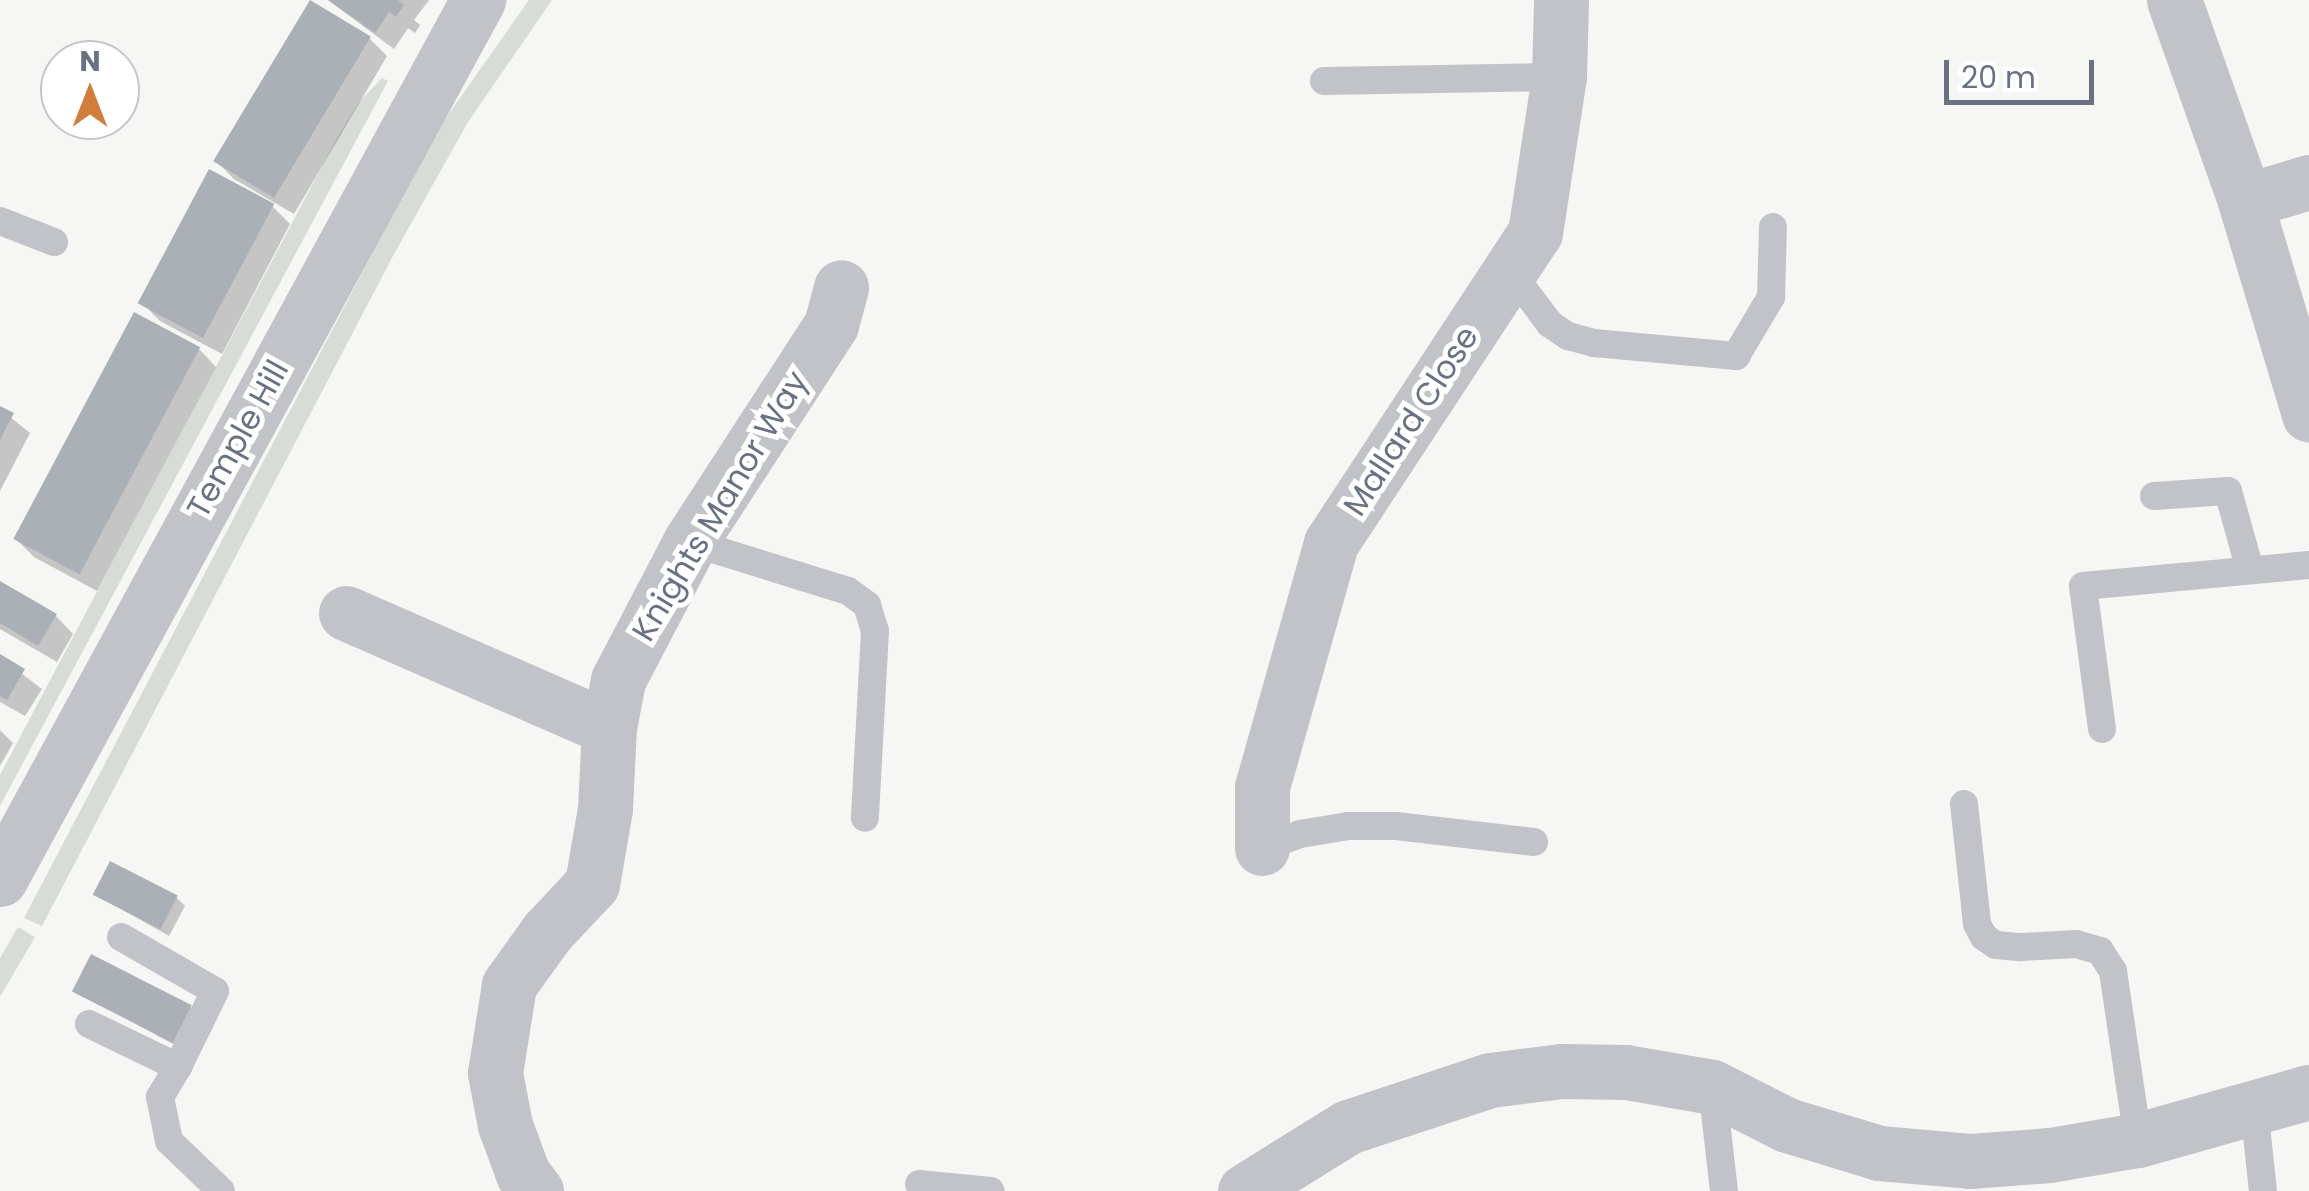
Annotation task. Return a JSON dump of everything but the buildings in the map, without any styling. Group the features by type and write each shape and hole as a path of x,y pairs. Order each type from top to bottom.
{"street":[{"name":"Temple Hill","path":"0,879 478,0"},
{"name":"Mallard Close","path":"1262,848 1262,786 1331,543 1535,233 1559,77 1560,0"},
{"path":"2174,0 2245,201 2309,415"},
{"path":"2245,201 2309,182"},
{"name":"Knights Manor Way","path":"515,1185 495,1074 500,1028 509,985 547,932 592,884 605,809 609,728 618,680 690,542 830,325 841,288"},
{"path":"346,613 609,728"},
{"path":"1245,1191 1348,1127 1490,1080 1561,1071 1626,1072 1712,1088 1787,1125 1879,1153 1970,1161 2050,1156 2138,1140 2309,1092"}],"lane":[{"path":"1324,81 1559,77"},
{"path":"0,220 54,242"},
{"path":"1510,271 1550,324 1568,336 1594,343 1736,356 1772,297 1774,227"},
{"path":"2154,496 2228,491 2250,570"},
{"path":"690,542 848,591 867,605 875,631 865,818"},
{"path":"2102,729 2083,586 2309,565"},
{"path":"1964,804 1976,924 1984,936 1996,945 2088,947 2100,951 2113,972 2138,1140"},
{"path":"1262,848 1300,834 1349,826 1396,826 1534,842"},
{"path":"121,938 214,991 160,1096 169,1142 221,1191"},
{"path":"89,1024 178,1067"},
{"path":"1712,1088 1724,1191"},
{"path":"2254,1108 2262,1191"},
{"path":"919,1184 992,1191"}],"shaded area":[{"path":"529,0 552,0 468,122 393,256 42,926 24,918 436,132"},
{"path":"382,78 388,81 0,806 0,775 337,138 359,102"},
{"path":"18,927 35,937 0,997 0,958"}]}
